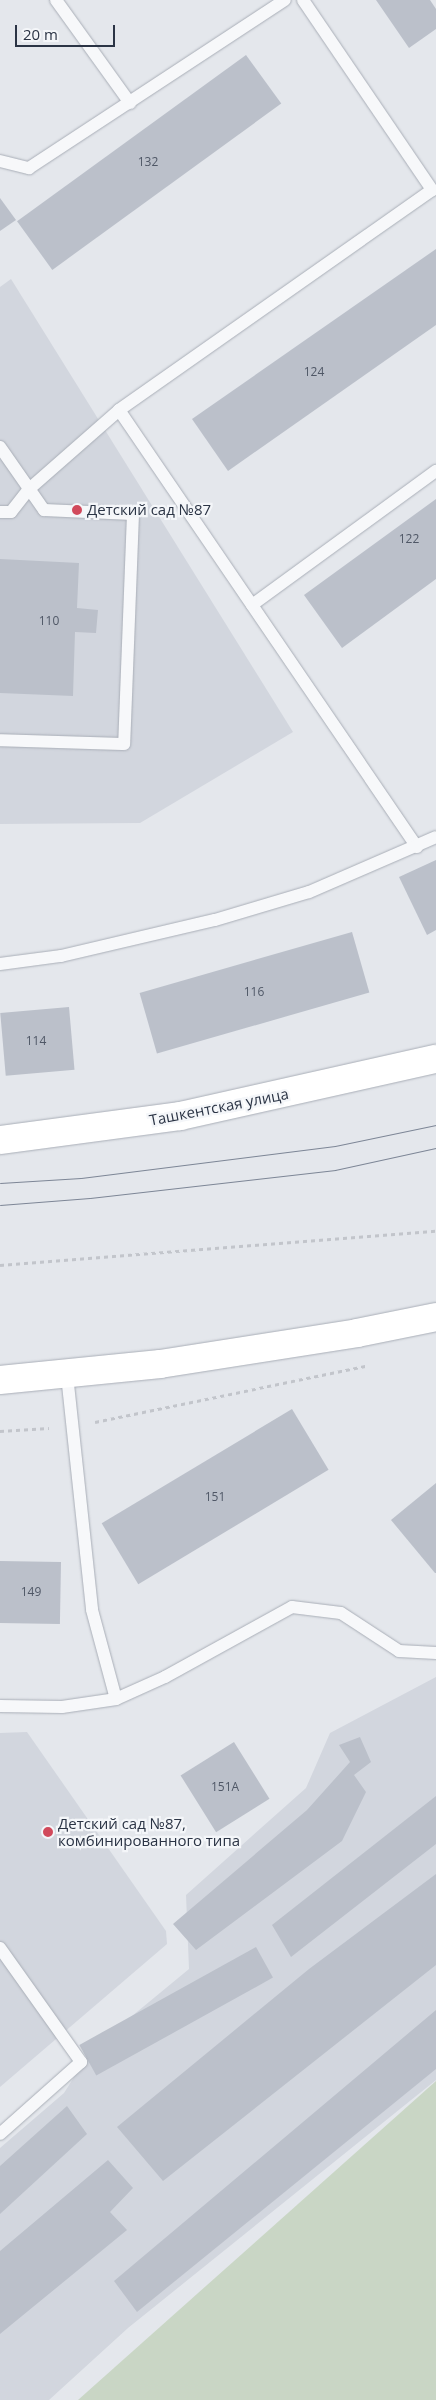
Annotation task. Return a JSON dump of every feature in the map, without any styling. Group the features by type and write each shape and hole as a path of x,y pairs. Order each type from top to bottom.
{"main road":[{"name":"Ташкентская улица","path":"0,1140 180,1116 436,1059"},
{"path":"0,1380 66,1375 160,1364 357,1333 436,1317"}],"lane":[{"path":"56,0 130,103"},
{"path":"0,161 29,168 285,0"},
{"path":"0,512 11,512 28,490 118,410 432,190 304,0"},
{"path":"118,410 417,847"},
{"path":"0,447 28,490 44,510 133,514 124,744 0,740"},
{"path":"252,605 436,471"},
{"path":"0,964 61,956 216,920 309,892 436,838"},
{"path":"66,1375 92,1610 116,1699"},
{"path":"0,1706 62,1707 116,1699 165,1677 292,1607 341,1613 400,1651 436,1653"},
{"path":"0,1948 81,2062 0,2134"}],"path":[{"path":"0,1265 436,1231"},
{"path":"0,1431 72,1427 370,1364"}],"shaded area":[{"name":"Детский сад №87","path":"11,279 293,732 140,823 0,824 0,287"},
{"path":"436,1677 436,2080 128,2328 49,2400 0,2400 0,2148 64,2093 92,2049 189,1969 186,1895 306,1788 330,1733"},
{"name":"Детский сад №87, комбинированного типа","path":"27,1732 166,1931 167,1944 0,2087 0,1733"}],"green space":[{"path":"436,2081 436,2400 78,2400"}],"building":[{"path":"376,0 430,0 436,9 436,29 409,48"},
{"path":"246,55 281,104 52,270 17,221"},
{"path":"0,198 16,220 0,231"},
{"path":"436,249 436,325 228,471 192,419"},
{"path":"436,499 436,579 342,648 304,595"},
{"path":"0,559 79,563 77,608 98,610 96,633 75,632 73,696 0,693"},
{"path":"436,860 436,930 427,935 399,877"},
{"path":"352,932 369,993 157,1053 140,993"},
{"path":"69,1007 74,1070 6,1076 0,1013"},
{"path":"292,1409 329,1470 138,1584 102,1523"},
{"path":"436,1483 436,1573 435,1573 391,1520"},
{"path":"0,1561 61,1562 60,1624 0,1623"},
{"path":"360,1737 371,1762 354,1775 366,1792 342,1841 196,1950 173,1924 307,1810 350,1762 339,1745"},
{"path":"234,1742 270,1799 216,1832 181,1775"},
{"path":"436,1796 436,1844 291,1957 272,1925"},
{"path":"436,1874 436,1965 163,2181 117,2127 309,1969"},
{"path":"256,1947 273,1978 96,2076 79,2045"},
{"path":"436,2010 436,2069 137,2312 114,2281"},
{"path":"67,2106 87,2134 0,2214 0,2166"},
{"path":"108,2160 133,2188 110,2212 127,2230 0,2334 0,2251"}],"tram line":[{"path":"0,1183 81,1178 335,1146 436,1125"},
{"path":"0,1205 90,1198 335,1170 436,1148"}],"place":[{"name":"Детский сад №87","path":"77,510"},
{"name":"Детский сад №87, комбинированного типа","path":"48,1832"}]}
